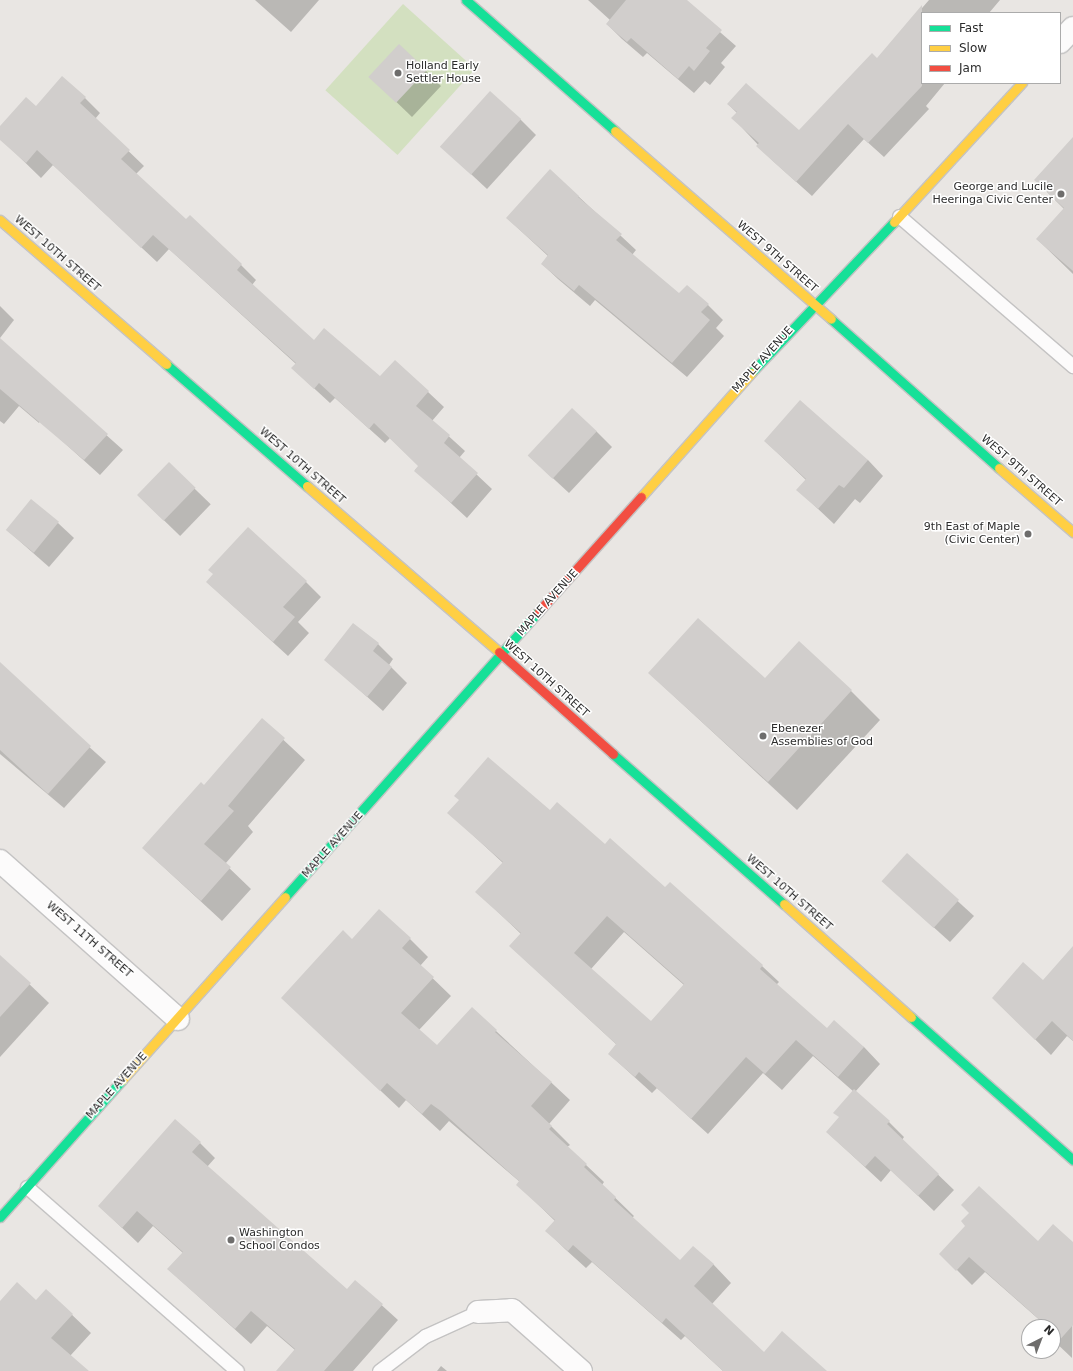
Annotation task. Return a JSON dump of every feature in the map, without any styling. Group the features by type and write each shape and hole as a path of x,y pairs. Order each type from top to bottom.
{"street":[{"name":"WEST 9TH STREET","path":"466,0 1073,532"},
{"path":"1061,41 1073,28"},
{"name":"MAPLE AVENUE","path":"0,1217 502,655 786,333 816,307 898,216 1021,84"},
{"name":"WEST 10TH STREET","path":"0,220 502,655 1073,1160"},
{"name":"WEST 11TH STREET","path":"0,861 178,1019"},
{"path":"478,1312 512,1310 581,1371"}],"lane":[{"path":"898,216 1073,366"},
{"path":"27,1187 237,1371"},
{"path":"379,1371 425,1336 478,1312"}],"green space":[{"path":"403,4 475,69 397,155 325,90"}],"building":[{"path":"626,0 687,0 722,30 706,48 710,51 694,71 689,66 678,79 631,38 627,42 606,24"},
{"path":"922,5 922,86 868,143 848,124 796,182 756,146 759,143 731,118 737,112 727,104 746,83 799,130 872,53 877,58"},
{"name":"Holland Early Settler House","path":"399,44 427,70 396,103 368,77"},
{"path":"62,76 86,97 80,103 130,150 121,159 186,219 190,215 242,264 237,270 314,340 324,328 380,376 395,360 429,391 416,406 450,435 444,443 478,473 451,503 414,471 418,466 374,423 369,429 319,383 314,389 291,368 296,363 153,235 141,248 37,150 26,163 0,140 0,126 26,97 36,106"},
{"path":"490,91 521,119 471,175 440,147"},
{"name":"George and Lucile Heeringa Civic Center","path":"1073,137 1073,271 1036,239 1064,208 1034,180"},
{"path":"550,169 579,196 578,197 622,234 616,240 679,293 687,285 709,304 701,312 710,320 672,363 579,285 574,291 541,264 548,255 506,218"},
{"path":"0,338 108,434 84,460 0,389"},
{"path":"800,400 868,460 844,488 839,485 818,509 796,490 806,479 764,441"},
{"path":"572,408 597,431 553,479 528,456"},
{"path":"169,462 196,488 164,521 137,495"},
{"path":"31,499 59,522 34,553 6,530"},
{"path":"248,527 307,581 283,607 295,617 273,642 206,582 213,574 208,570"},
{"name":"Ebenezer Assemblies of God","path":"698,618 765,678 799,641 852,690 768,782 648,673"},
{"path":"353,623 379,643 373,651 392,667 367,697 324,660"},
{"path":"0,662 91,746 48,794 0,750"},
{"path":"262,718 285,738 228,806 234,811 204,844 231,867 201,901 142,848 201,782 204,785"},
{"path":"488,757 550,810 557,802 605,844 610,838 665,887 670,882 763,965 760,969 827,1028 834,1020 864,1047 838,1077 796,1040 765,1074 746,1057 691,1119 639,1072 635,1077 608,1054 616,1044 509,946 521,933 475,892 503,862 447,813 459,800 454,796","holes":["607,916 684,984 651,1021 574,953"]},
{"path":"907,853 959,900 934,928 882,881"},
{"path":"379,909 411,938 402,948 434,977 401,1013 437,1045 472,1007 497,1030 495,1032 552,1082 531,1106 552,1126 549,1129 587,1164 584,1167 616,1197 614,1200 680,1260 693,1246 714,1264 694,1286 764,1352 782,1331 827,1371 723,1371 666,1318 662,1323 573,1245 568,1251 545,1231 555,1220 516,1185 519,1181 441,1111 431,1104 422,1114 387,1083 380,1091 281,998 343,930 352,939"},
{"path":"1073,946 1073,1041 1052,1021 1035,1040 992,998 1023,962 1043,980"},
{"path":"0,955 31,983 0,1017"},
{"path":"854,1089 890,1121 887,1124 939,1174 918,1196 875,1156 865,1167 826,1132 839,1117 833,1113"},
{"name":"Washington School Condos","path":"175,1119 201,1142 192,1152 347,1289 355,1280 383,1304 324,1371 276,1371 295,1349 251,1311 235,1329 167,1269 183,1252 137,1211 122,1228 98,1206"},
{"path":"979,1186 1038,1241 1053,1224 1073,1242 1073,1325 1061,1338 1061,1319 1039,1319 969,1257 956,1271 939,1254 965,1226 961,1221 969,1213 961,1205"},
{"path":"17,1282 36,1300 46,1289 73,1314 51,1338 89,1371 0,1371 0,1301"}],"traffic: fast":[{"path":"466,0 615,131"},
{"path":"751,373 894,222"},
{"path":"831,319 999,468"},
{"path":"166,364 307,486"},
{"path":"285,897 539,611"},
{"path":"613,754 784,904"},
{"path":"911,1017 1073,1160"},
{"path":"0,1217 122,1080"}],"traffic: slow":[{"path":"894,222 1021,84"},
{"path":"615,131 831,319"},
{"path":"0,220 166,364"},
{"path":"641,497 751,373"},
{"path":"999,468 1073,532"},
{"path":"307,486 499,652"},
{"path":"122,1080 285,897"},
{"path":"784,904 911,1017"}],"traffic: jam":[{"path":"539,611 641,497"},
{"path":"499,652 613,754"}],"place":[{"name":"Holland Early Settler House","path":"398,73"},
{"name":"George and Lucile Heeringa Civic Center","path":"1061,194"},
{"name":"9th East of Maple (Civic Center)","path":"1028,534"},
{"name":"Ebenezer Assemblies of God","path":"763,736"},
{"name":"Washington School Condos","path":"231,1240"}]}
